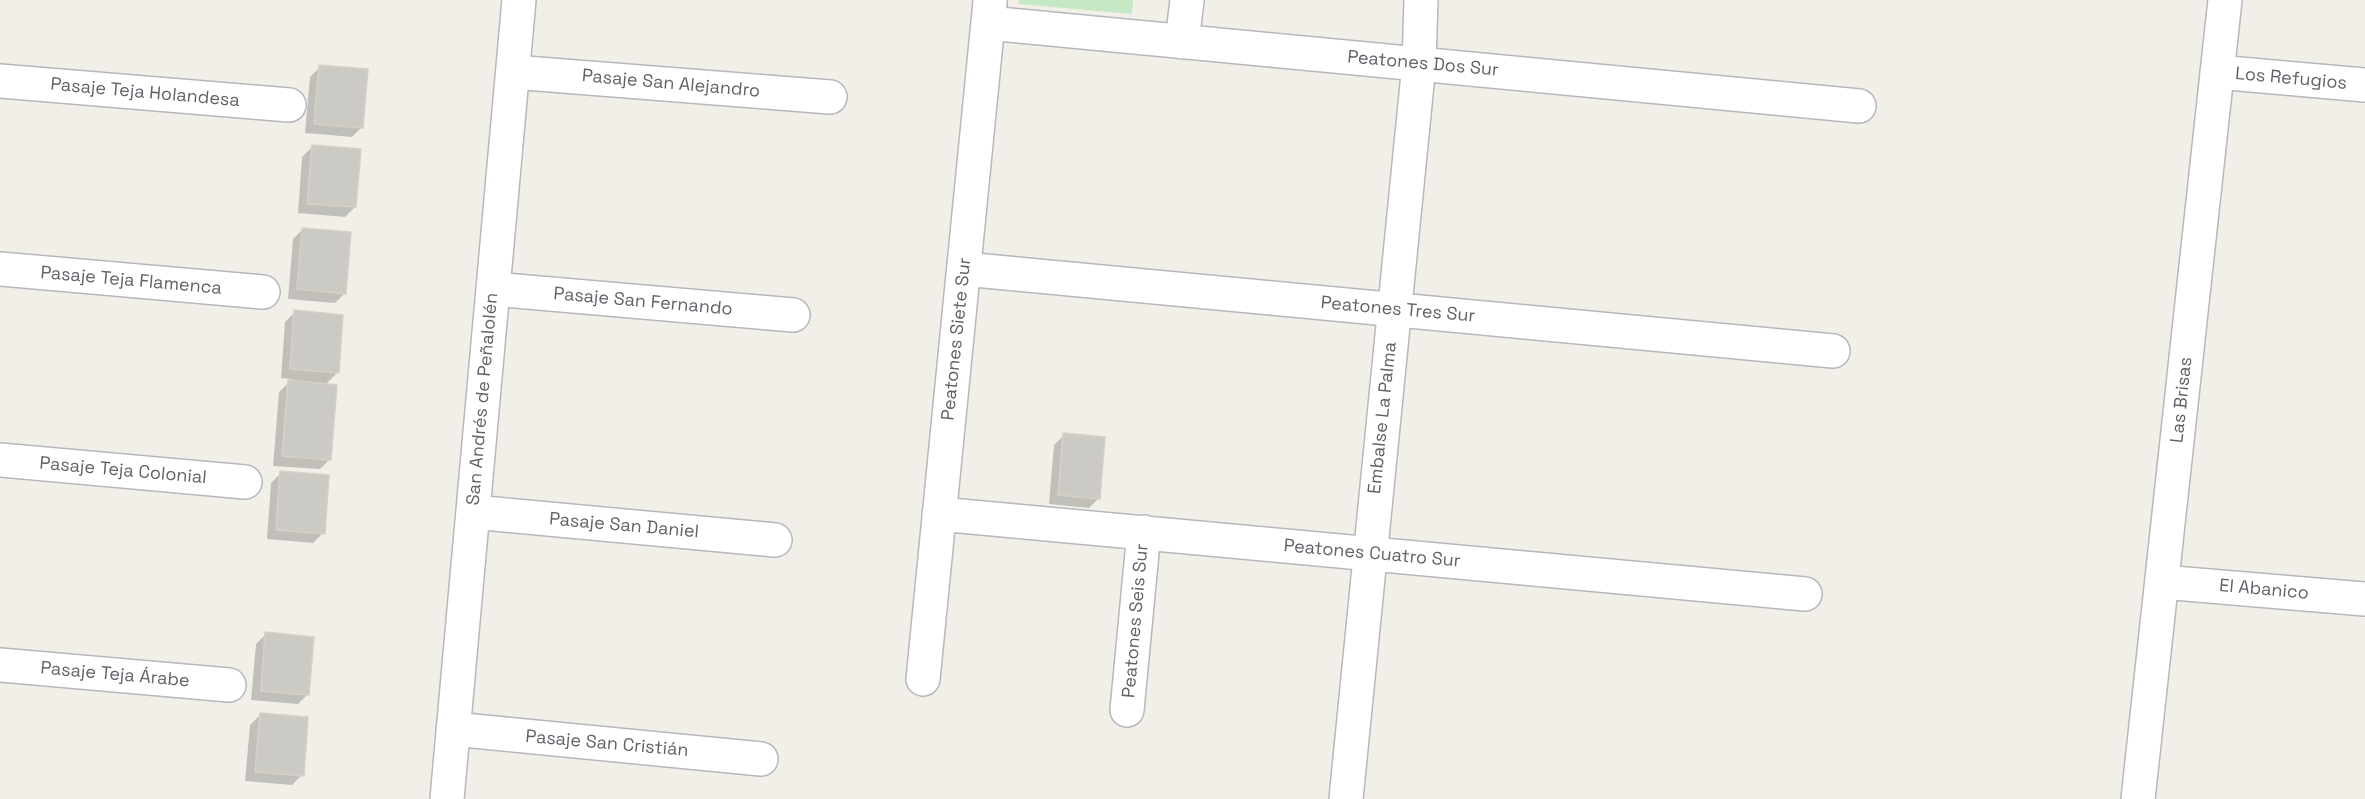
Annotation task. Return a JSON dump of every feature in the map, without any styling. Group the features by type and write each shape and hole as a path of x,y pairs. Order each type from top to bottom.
{"street":[{"name":"San Andrés de Peñalolén","path":"447,799 519,0"},
{"path":"1182,42 1187,0"},
{"name":"Embalse La Palma","path":"1353,798 1370,554 1419,64 1421,0"},
{"name":"Las Brisas","path":"2138,799 2225,0"},
{"name":"Peatones Dos Sur","path":"989,11 1182,42 1858,106"},
{"name":"Peatones Siete Sur","path":"923,679 989,11"},
{"name":"Pasaje San Alejandro","path":"513,72 830,97"},
{"name":"Los Refugios","path":"2217,72 2365,85"},
{"name":"Pasaje Teja Holandesa","path":"0,81 289,105"},
{"name":"Pasaje Teja Flamenca","path":"0,269 263,292"},
{"name":"Peatones Tres Sur","path":"964,270 1833,351"},
{"name":"Pasaje San Fernando","path":"493,289 793,315"},
{"name":"Pasaje Teja Colonial","path":"0,460 245,482"},
{"name":"Pasaje San Daniel","path":"473,512 775,540"},
{"name":"Peatones Cuatro Sur","path":"939,514 1805,594"},
{"name":"Peatones Seis Sur","path":"1127,710 1144,532"},
{"name":"El Abanico","path":"2162,582 2365,599"},
{"name":"Pasaje Teja Árabe","path":"0,665 229,685"},
{"name":"Pasaje San Cristián","path":"453,729 761,759"}],"green space":[{"path":"1019,0 1133,0 1132,14 1019,4"}],"building":[{"path":"319,65 368,69 363,128 314,124"},
{"path":"312,145 361,149 356,207 307,204"},
{"path":"302,228 351,232 346,294 297,289"},
{"path":"294,310 343,315 339,373 290,369"},
{"path":"288,380 337,385 331,460 282,456"},
{"path":"1063,433 1105,437 1100,499 1058,495"},
{"path":"280,471 329,475 325,534 276,530"},
{"path":"265,632 314,637 309,695 261,691"},
{"path":"260,713 308,717 304,776 255,772"}]}
